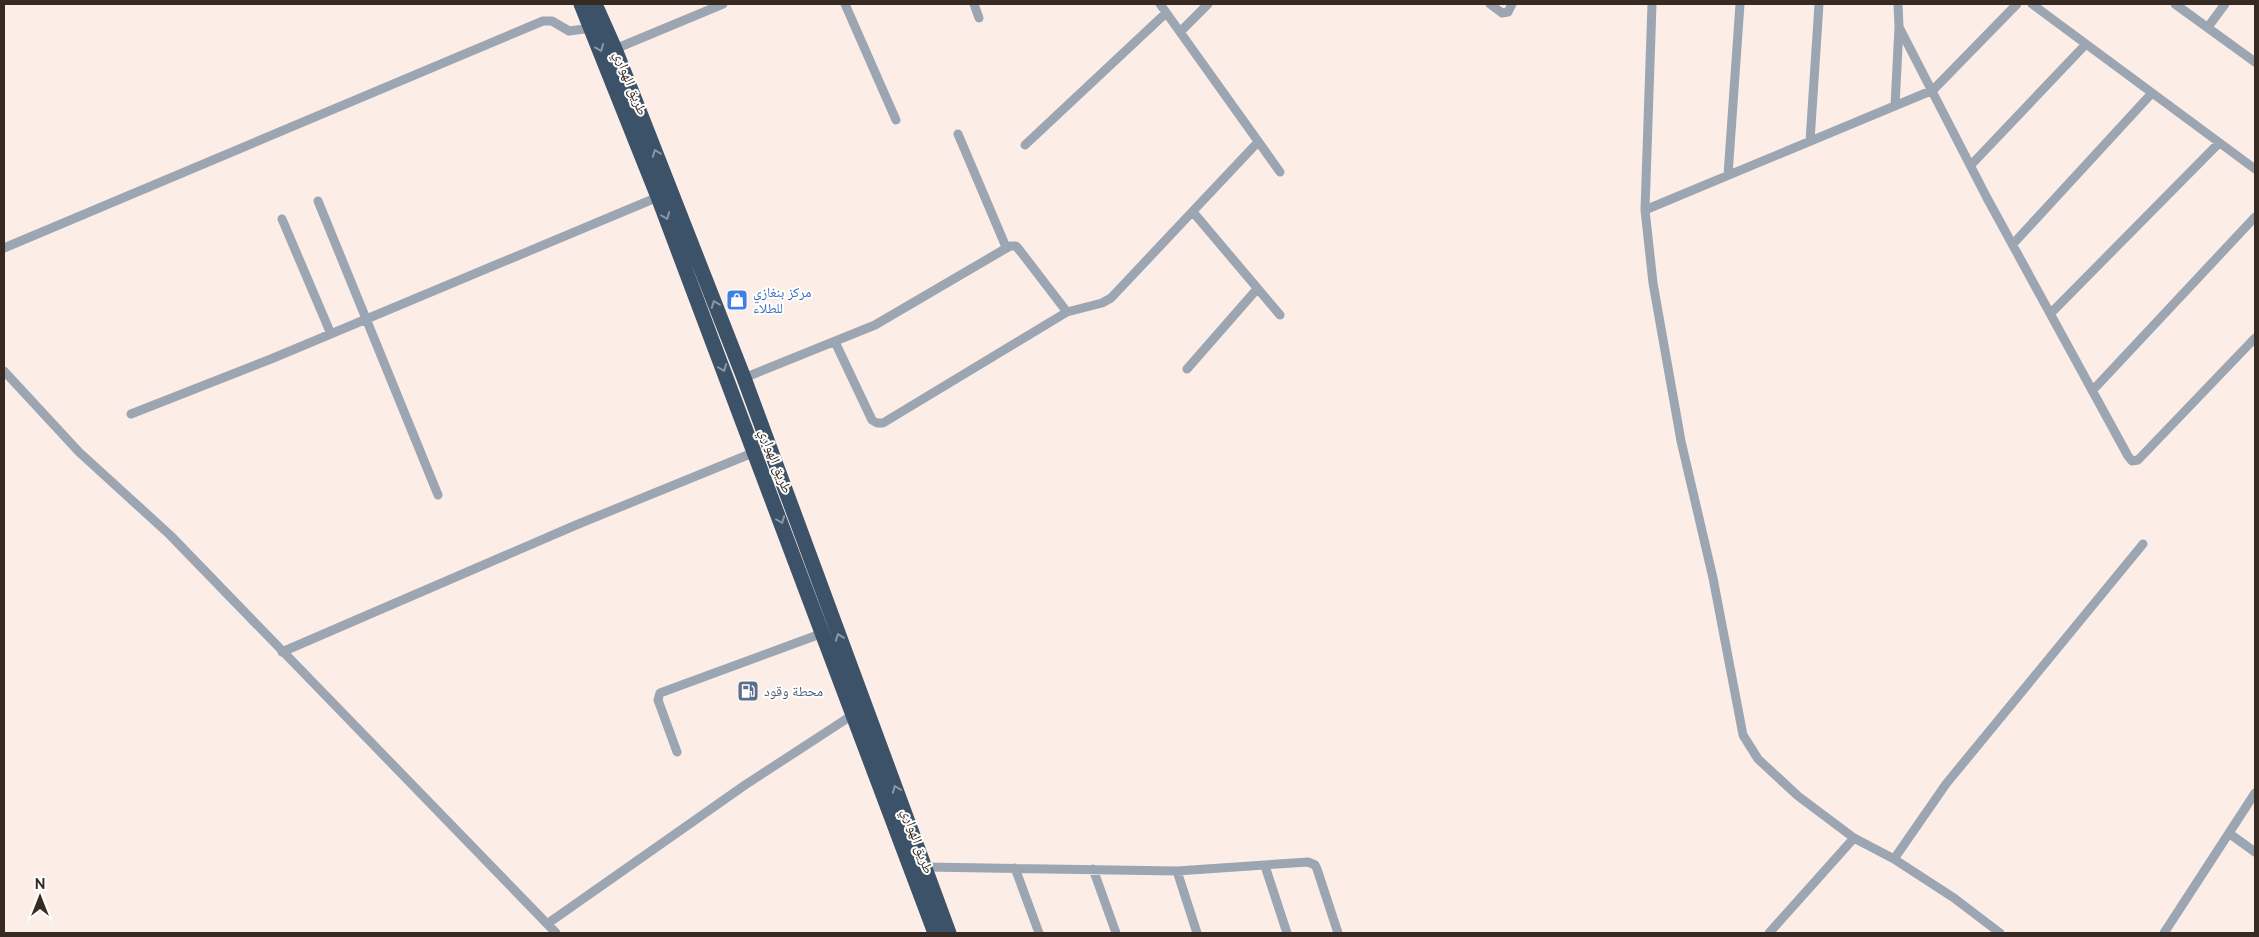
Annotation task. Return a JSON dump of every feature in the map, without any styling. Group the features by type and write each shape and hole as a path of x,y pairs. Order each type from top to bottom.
{"highway":[{"name":"طريق الهواري","path":"581,4 658,197 824,633 935,933"},
{"name":"طريق الهواري","path":"595,4 615,49 744,378 949,933"}],"street":[{"path":"615,49 723,4"},
{"path":"845,4 896,120"},
{"path":"974,4 980,18"},
{"path":"1160,4 1280,172"},
{"path":"1180,32 1208,4"},
{"path":"1490,4 1502,13 1508,12 1512,4"},
{"path":"1652,4 1645,210 1653,283 1681,441 1713,578 1742,734 1758,759 1798,796 1854,838 1894,859 1954,898 2000,933"},
{"path":"1728,175 1740,4"},
{"path":"1810,141 1819,4"},
{"path":"1895,106 1899,27 1898,4"},
{"path":"1645,210 1933,90 2018,4"},
{"path":"2032,4 2255,169"},
{"path":"2175,4 2255,62"},
{"path":"2208,28 2225,4"},
{"path":"1025,145 1166,13"},
{"path":"4,248 543,21 552,21 570,31 592,28"},
{"path":"1899,27 2013,244 2132,461 2138,460 2255,338"},
{"path":"1971,165 2086,44"},
{"path":"2013,244 2152,93"},
{"path":"958,134 1006,248"},
{"path":"835,342 872,420 877,423 883,423 1066,312 1102,303 1111,298 1258,142"},
{"path":"2051,313 2219,143"},
{"path":"131,414 331,334 658,197"},
{"path":"318,201 438,495"},
{"path":"1193,212 1280,315"},
{"path":"2093,390 2255,216"},
{"path":"282,219 331,334"},
{"path":"744,378 875,326 1006,248 1016,246 1022,252 1066,312"},
{"path":"1187,369 1257,289"},
{"path":"4,371 79,452 170,535 556,933"},
{"path":"282,652 559,532 755,452"},
{"path":"1894,859 1946,784 2143,544"},
{"path":"677,752 658,700 660,693 824,633"},
{"path":"547,924 706,812 854,714"},
{"path":"2164,933 2255,793"},
{"path":"2230,834 2255,852"},
{"path":"1769,933 1854,838"},
{"path":"924,867 1177,871 1308,862 1315,865 1338,933"},
{"path":"1265,866 1287,933"},
{"path":"1015,868 1040,933"},
{"path":"1093,870 1116,933"},
{"path":"1177,871 1198,933"}],"place":[{"name":"مركز بنغازي للطلاء","path":"737,300"},
{"name":"محطة وقود","path":"748,691"}]}
